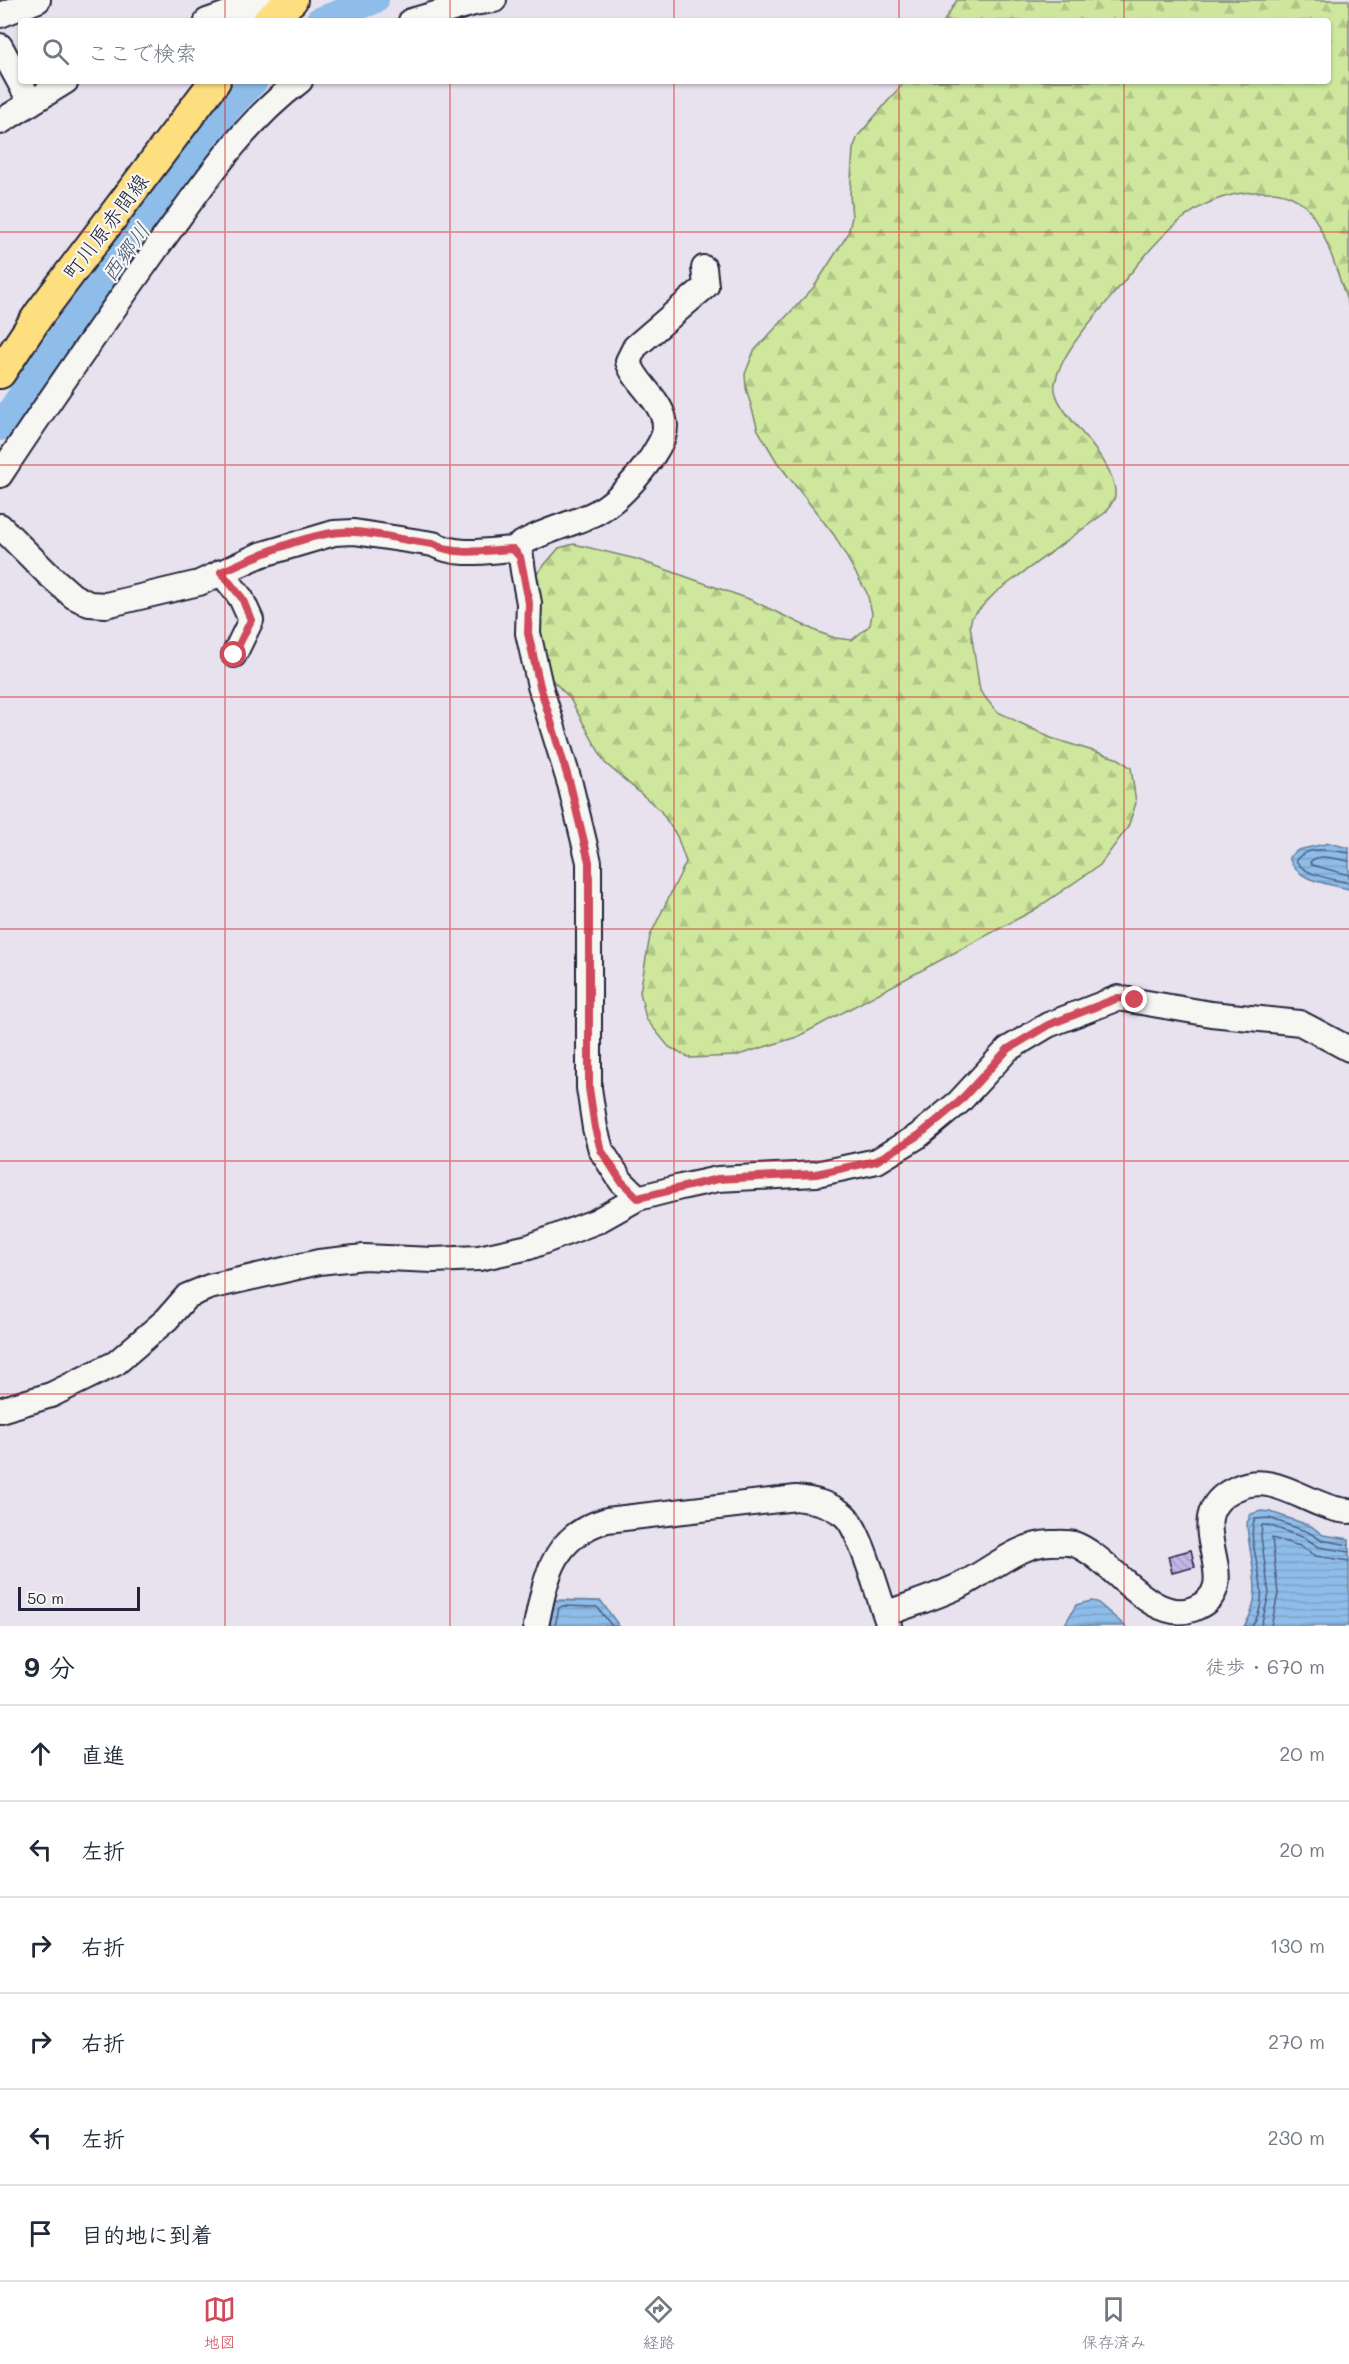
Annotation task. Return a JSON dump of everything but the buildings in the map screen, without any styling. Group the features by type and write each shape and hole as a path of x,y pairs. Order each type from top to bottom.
{"main road":[{"path":"271,18 292,0"},
{"name":"町川原赤間線","path":"0,373 40,313 213,84"}],"street":[{"path":"0,15 38,0"},
{"path":"216,18 267,0"},
{"path":"422,18 474,3 494,0"},
{"path":"0,46 18,78"},
{"path":"21,84 32,103"},
{"path":"0,122 61,84"},
{"path":"0,475 63,379 216,166 269,108 297,84"},
{"path":"0,526 73,596 89,604 106,605 187,586 260,555 334,533 354,532 433,544 445,550 464,552 513,549 528,539 592,515 612,502 638,477 666,433 664,417 632,374 628,361 635,347 706,286 704,268"},
{"path":"513,549 520,557 522,564 529,603 528,633 540,686 570,784 589,862 589,1088 595,1128 601,1150 621,1181 638,1198"},
{"path":"221,572 242,598 251,620 234,655"},
{"path":"0,1410 51,1395 116,1363 167,1319 187,1296 209,1287 319,1262 364,1257 433,1260 479,1258 529,1247 597,1221 638,1198 718,1179 816,1174 876,1161 918,1136 959,1102 1008,1049 1048,1025 1118,998 1211,1014 1300,1023 1349,1049"},
{"path":"536,1626 543,1592 553,1563 570,1539 586,1526 607,1520 796,1498 819,1501 846,1516 861,1544 887,1620 964,1584 1022,1550 1049,1543 1072,1544 1095,1556 1159,1607 1178,1612 1193,1609 1206,1601 1215,1589 1218,1575 1208,1536 1209,1521 1213,1508 1234,1488 1251,1482 1263,1482 1328,1506 1349,1511"}],"green space":[{"path":"957,0 1349,0 1349,307 1330,252 1317,223 1303,204 1285,194 1252,192 1228,196 1207,204 1171,228 1155,244 1078,337 1058,372 1055,383 1056,394 1062,407 1106,465 1113,481 1114,500 1106,512 995,593 972,617 970,625 980,691 996,711 1051,738 1119,759 1131,768 1136,803 1128,827 1100,865 1034,910 797,1037 735,1056 690,1058 669,1047 646,1019 640,992 650,936 686,862 677,836 660,810 605,763 569,697 532,660 533,578 559,548 574,544 636,559 749,599 835,638 852,640 870,625 872,613 867,593 834,535 777,462 758,430 746,388 745,374 754,351 814,287 848,234 852,217 850,195 853,149 858,136 902,84 1331,84 1331,18 946,18"}],"water":[{"path":"1329,843 1349,848 1349,889 1305,877 1298,872 1289,857 1298,850"},
{"path":"1261,1511 1271,1512 1311,1526 1323,1535 1349,1539 1349,1626 1244,1626 1254,1602 1255,1589 1247,1523 1251,1514"},
{"path":"554,1600 601,1601 619,1626 549,1626"},
{"path":"1091,1601 1097,1602 1125,1626 1064,1626 1076,1605"}],"waterway":[{"name":"西郷川","path":"327,18 375,0"},
{"name":"西郷川","path":"0,427 82,308 228,108 251,84"}],"route":[{"path":"234,655 251,620 242,598 221,572 260,555 334,533 354,532 433,544 445,550 464,552 513,549 520,557 529,603 528,633 540,686 570,784 589,862 589,1088 595,1128 601,1150 621,1181 638,1198 718,1179 816,1174 876,1161 918,1136 959,1102 995,1060 1008,1049 1048,1025 1118,998 1135,1000"}]}
